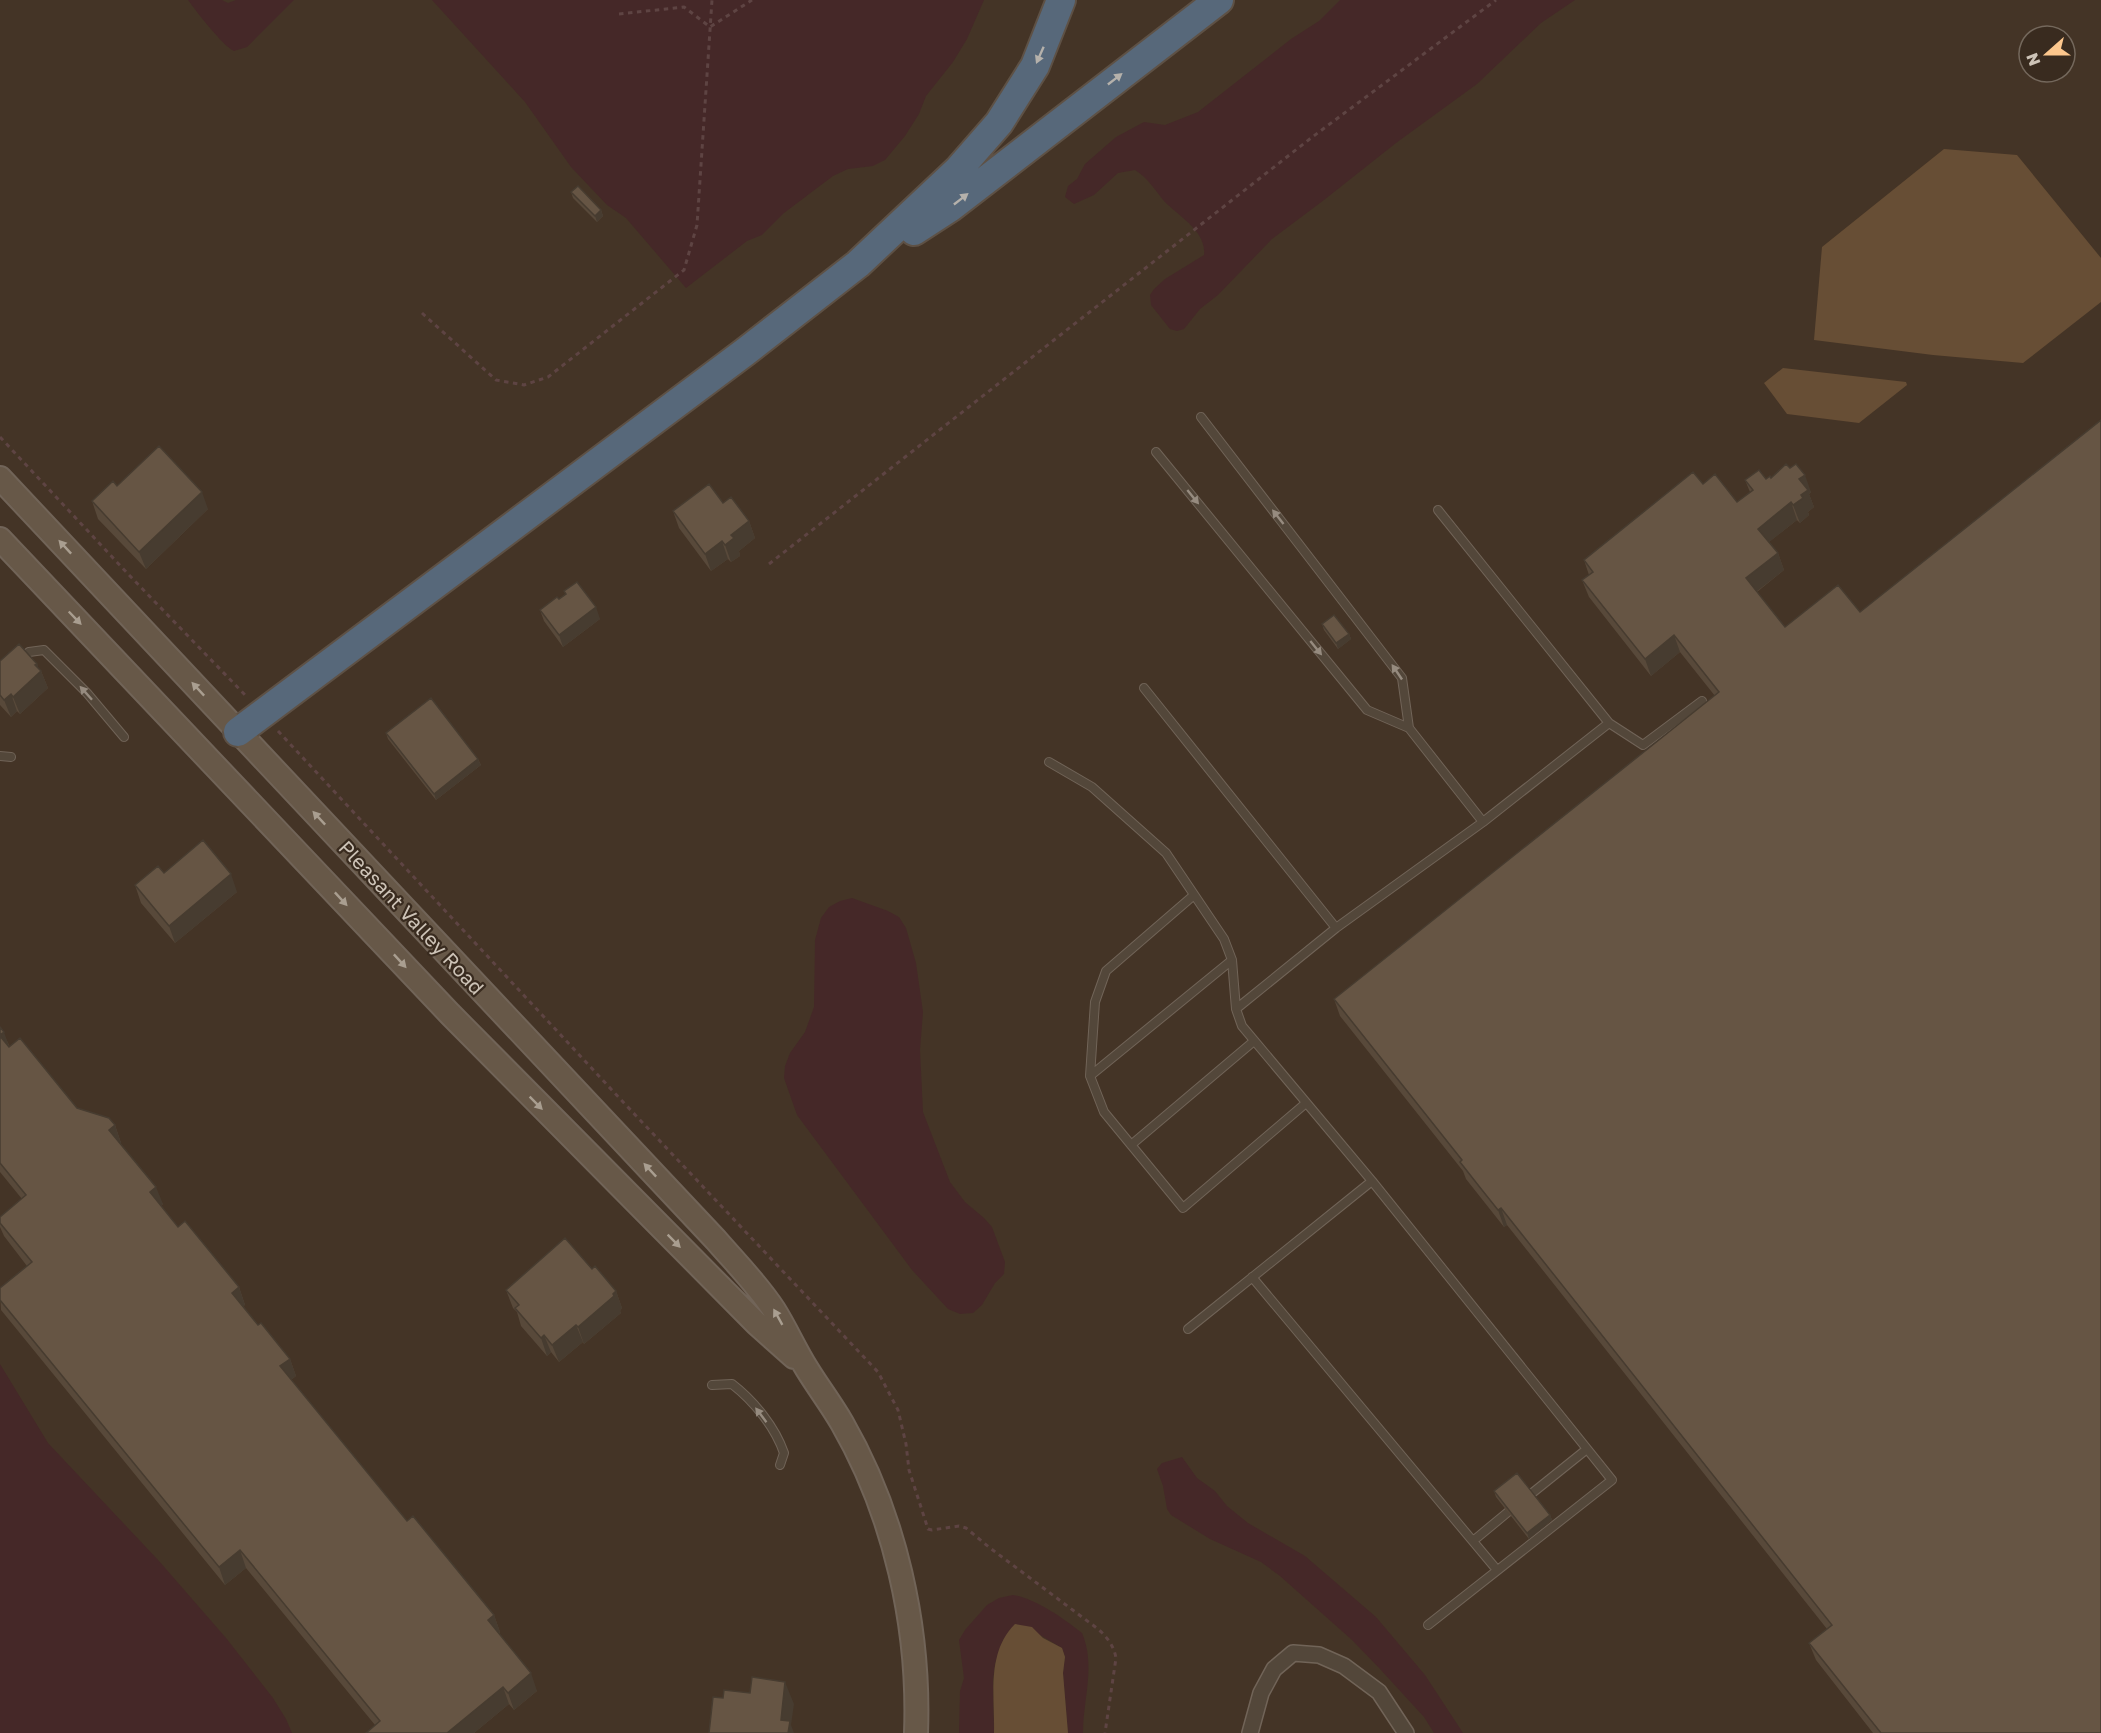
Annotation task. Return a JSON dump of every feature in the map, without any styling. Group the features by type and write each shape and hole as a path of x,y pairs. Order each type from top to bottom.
{"highway":[{"path":"238,732 745,352 858,264 958,170 999,123 1035,66 1061,0"},
{"path":"858,264 951,207 1219,0"}],"main road":[{"name":"Pleasant Valley Road","path":"0,478 716,1240 773,1308 806,1368 852,1441 875,1494 890,1537 905,1594 913,1643 916,1678 916,1733"},
{"name":"Pleasant Valley Road","path":"0,539 496,1061 757,1324 806,1368"},
{"path":"208,757 238,732"},
{"path":"476,1040 503,1014"},
{"path":"496,1061 523,1035"}],"street":[{"path":"1250,1733 1262,1693 1274,1669 1293,1653 1319,1655 1344,1666 1379,1692 1406,1733"}],"lane":[{"path":"1201,417 1402,678 1409,728"},
{"path":"1156,452 1367,710 1409,728 1483,822"},
{"path":"1438,510 1609,723 1643,745 1702,701"},
{"path":"15,664 29,652 44,650 87,693 124,737"},
{"path":"1144,688 1336,928"},
{"path":"1236,1009 1336,928 1483,822 1609,723"},
{"path":"0,756 11,757"},
{"path":"1049,762 1092,787 1166,853 1224,939 1232,960 1236,1009 1242,1026 1372,1181 1612,1480 1428,1625"},
{"path":"1194,895 1106,970 1095,1002 1090,1076 1104,1112 1183,1208 1306,1103"},
{"path":"1090,1076 1232,960"},
{"path":"1131,1145 1254,1041"},
{"path":"1188,1329 1372,1181"},
{"path":"1252,1277 1497,1570"},
{"path":"712,1385 732,1384 743,1392 780,1439 784,1453 780,1465"},
{"path":"1532,1494 1587,1449"},
{"path":"1473,1540 1508,1512"}],"path":[{"path":"422,313 496,380 524,385 548,377 684,270 697,225 712,0"},
{"path":"710,27 752,0"},
{"path":"770,564 1311,138 1496,0"},
{"path":"620,14 684,7 710,27"},
{"path":"0,437 227,677"},
{"path":"301,756 878,1372 898,1410 909,1470 928,1529 938,1530 959,1526 966,1528 1098,1629 1109,1640 1116,1658 1105,1733"}],"shaded area":[{"path":"188,0 222,0 228,3 236,0 294,0 247,47 234,51 217,36"},
{"path":"432,0 984,0 967,39 953,62 926,96 919,114 905,136 885,160 873,166 848,169 833,176 784,213 762,235 747,241 686,288 626,218 607,205 571,167 525,102"},
{"path":"1340,0 1575,0 1541,23 1477,84 1272,239 1218,295 1200,309 1184,329 1177,331 1170,329 1151,305 1150,295 1165,279 1204,255 1204,246 1196,231 1135,170 1118,173 1094,195 1074,204 1065,197 1068,186 1077,179 1085,164 1116,137 1144,122 1165,125 1198,112 1291,39 1319,21"},
{"path":"1944,149 2017,155 2101,258 2101,302 2023,363 1933,355 1814,340 1822,247"},
{"path":"1783,368 1906,382 1907,385 1859,423 1787,414 1764,383"},
{"path":"852,898 899,917 906,928 916,963 923,1012 920,1050 923,1112 950,1182 965,1202 992,1227 1005,1262 1004,1274 995,1283 982,1305 973,1313 960,1314 948,1309 912,1270 797,1115 784,1078 785,1066 790,1053 805,1032 814,1007 815,940 821,918 829,907"},
{"path":"0,1364 48,1443 159,1561 226,1638 273,1698 292,1733 0,1733"},
{"path":"1182,1457 1197,1478 1215,1491 1227,1506 1248,1523 1305,1556 1376,1617 1425,1675 1463,1733 1434,1733 1424,1717 1352,1640 1280,1576 1261,1562 1210,1539 1171,1515 1167,1509 1157,1469 1162,1463"},
{"path":"1013,1595 1040,1605 1082,1633 1088,1658 1083,1733 1068,1733 1063,1673 1065,1657 1062,1648 1040,1635 1004,1638 995,1664 993,1680 994,1733 959,1733 960,1691 964,1678 959,1640 987,1605 999,1598"},
{"path":"1015,1624 1032,1627 1043,1638 1062,1648 1065,1657 1063,1673 1068,1733 994,1733 993,1690 996,1661 1006,1635"}],"building":[{"path":"578,186 601,210 595,216 571,192"},
{"path":"2101,420 2101,1733 1881,1733 1809,1643 1832,1625 1501,1208 1498,1210 1482,1190 1460,1162 1462,1160 1334,999 1719,692 1674,635 1645,659 1582,580 1593,572 1584,560 1693,472 1703,484 1715,474 1737,502 1753,490 1745,480 1759,470 1766,479 1770,476 1771,478 1786,464 1790,468 1796,464 1805,475 1799,479 1808,490 1801,495 1803,498 1793,505 1791,502 1758,529 1778,553 1746,578 1785,627 1838,585 1860,612"},
{"path":"159,446 202,492 139,552 92,501 113,481 117,486"},
{"path":"709,484 723,503 731,497 749,521 731,535 734,538 725,545 722,541 705,554 673,511"},
{"path":"577,582 596,607 559,635 540,610 557,597 559,599 566,594 564,591"},
{"path":"1334,615 1349,634 1336,643 1322,624"},
{"path":"19,644 41,671 13,697 11,694 4,700 0,695 0,661"},
{"path":"431,698 478,759 434,794 386,733"},
{"path":"203,840 231,874 169,926 135,885 158,866 164,873"},
{"path":"0,1036 9,1047 20,1038 77,1108 109,1118 115,1125 109,1130 156,1187 150,1192 178,1227 185,1221 239,1287 232,1293 258,1325 261,1323 290,1359 280,1366 407,1521 413,1516 494,1615 488,1620 531,1673 508,1693 503,1687 447,1733 366,1733 380,1721 240,1550 219,1567 0,1300 0,1288 32,1262 0,1223 0,1217 26,1195 0,1163"},
{"path":"565,1238 592,1269 595,1266 616,1291 614,1296 578,1327 576,1325 552,1345 544,1335 541,1338 515,1308 519,1305 506,1290"},
{"path":"1517,1473 1550,1515 1527,1533 1494,1491"},
{"path":"752,1677 785,1682 781,1720 790,1721 788,1733 709,1733 713,1697 723,1698 724,1690 750,1693"}]}
